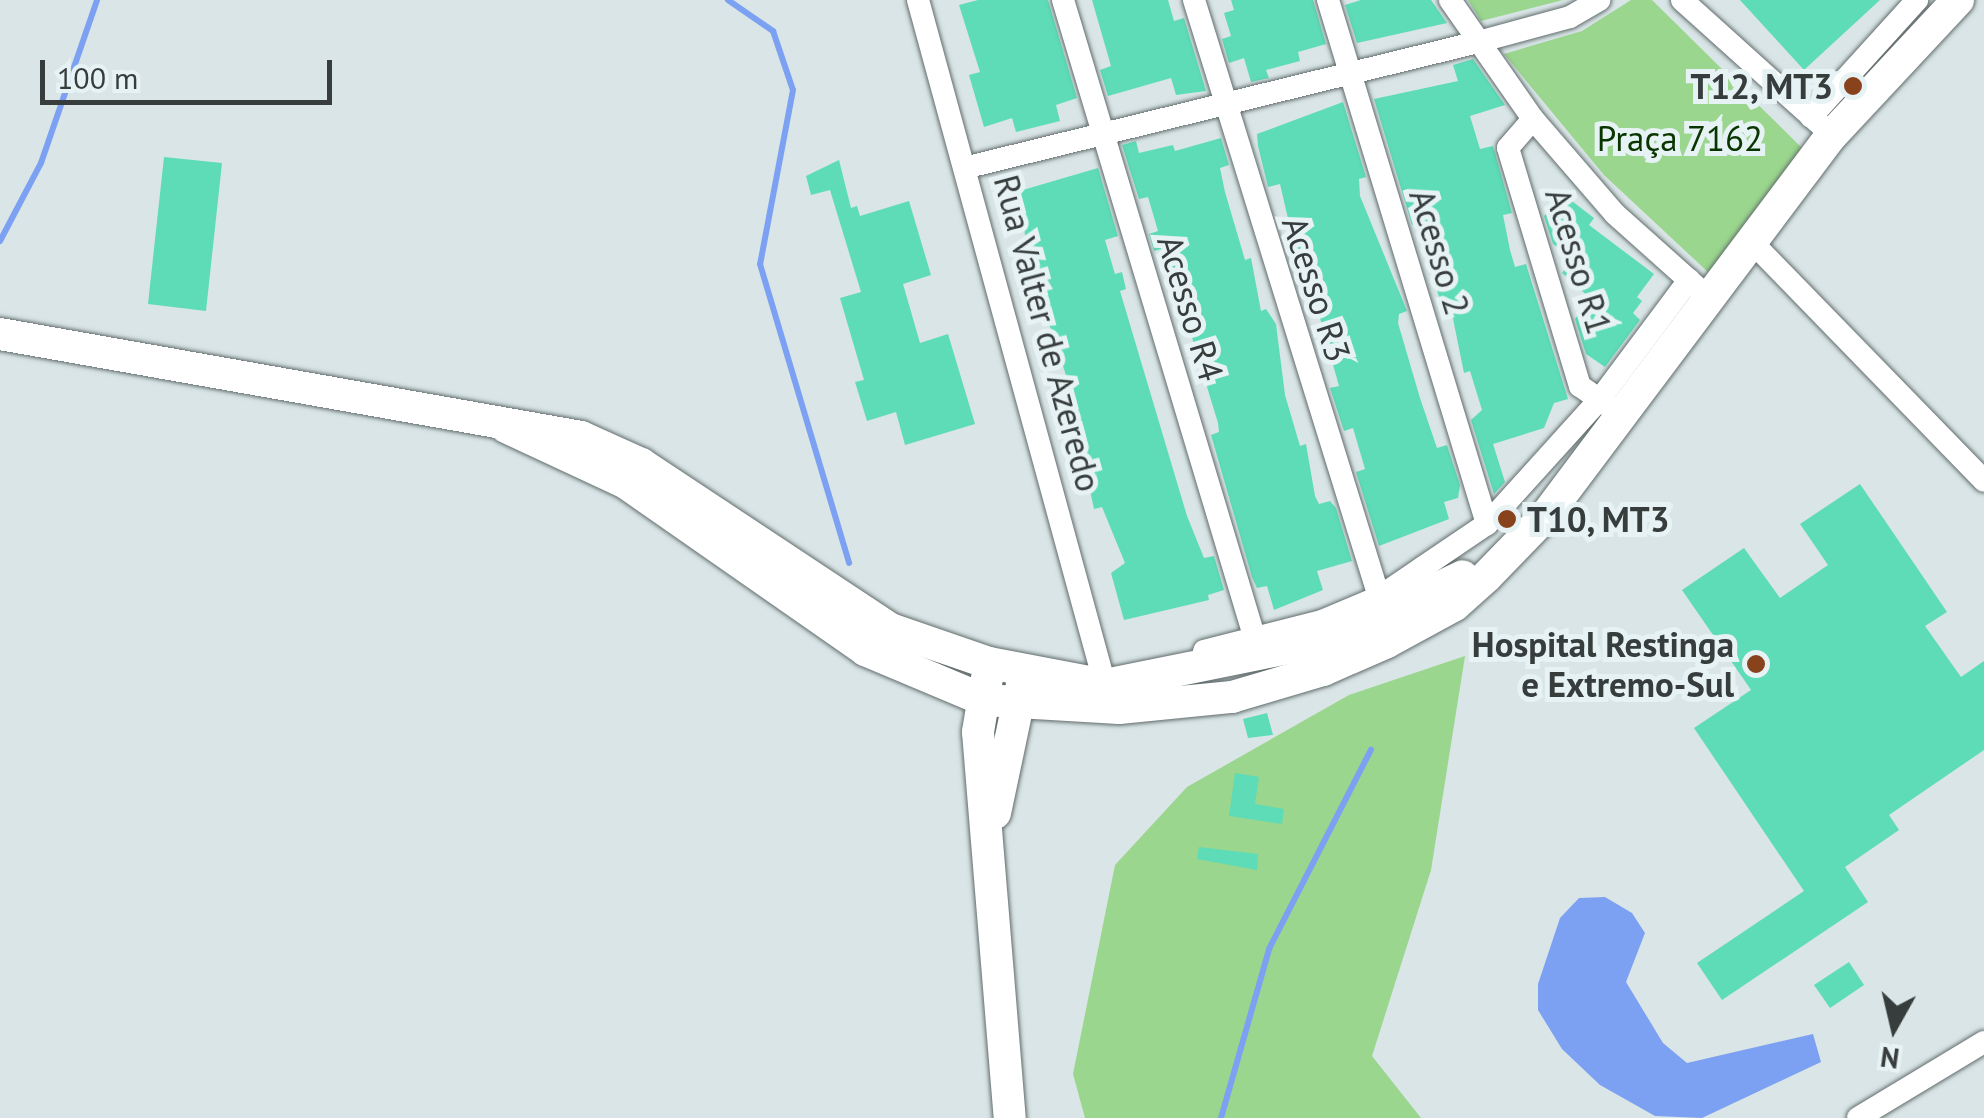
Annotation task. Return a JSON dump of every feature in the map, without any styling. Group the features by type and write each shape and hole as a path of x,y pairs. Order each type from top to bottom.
{"main road":[{"path":"0,334 506,427 580,437 641,464 890,629 989,663 1115,692 1232,698 1323,670 1455,605 1548,514 1609,406 1698,287 1748,239 1821,126 1958,0"},
{"path":"506,427 626,484 866,650 981,716 1018,718 1326,631 1518,542"},
{"path":"989,663 981,716 1010,1118"},
{"path":"990,832 1018,718 1024,671"}],"street":[{"name":"Rua Valter de Azeredo","path":"918,0 1115,692"},
{"name":"Acesso R4","path":"1063,0 1254,636"},
{"name":"Acesso R3","path":"1194,0 1222,105 1378,598"},
{"name":"Acesso 2","path":"1328,0 1487,524"},
{"path":"1450,0 1533,119 1615,214 1698,287"},
{"path":"968,168 1478,42 1570,17 1599,0"},
{"path":"1682,0 1821,126 1904,4"},
{"name":"Acesso R1","path":"1533,119 1508,148 1580,386 1609,406"},
{"path":"1748,239 1984,481"},
{"path":"1115,692 1254,636 1326,631 1487,524 1609,406"},
{"path":"1525,489 1548,514"},
{"path":"1858,1118 1984,1042"}],"green space":[{"path":"1468,0 1563,0 1481,21"},
{"name":"Praça 7162","path":"1631,0 1652,0 1803,149 1709,273 1604,175 1504,54 1582,31"},
{"path":"1465,656 1431,870 1372,1056 1421,1118 1085,1118 1073,1074 1115,865 1187,787 1349,695"}],"water":[{"path":"1605,897 1632,913 1645,933 1626,982 1663,1043 1687,1063 1813,1034 1821,1062 1702,1118 1655,1116 1600,1085 1562,1049 1538,1010 1538,984 1560,918 1579,898"}],"building":[{"path":"978,0 1048,0 1077,98 1056,105 1060,121 1016,132 1012,118 984,127 969,75 980,72 959,5"},
{"path":"1092,0 1168,0 1174,21 1184,18 1206,91 1176,95 1171,78 1108,96 1100,70 1111,66"},
{"path":"1231,0 1313,0 1326,44 1298,52 1300,61 1266,70 1269,78 1251,82 1244,58 1229,63 1222,39 1231,36 1224,13 1234,10"},
{"path":"1361,0 1431,0 1447,23 1357,43 1345,5"},
{"path":"1740,0 1880,0 1804,70"},
{"path":"1473,59 1505,105 1470,116 1480,149 1493,146 1512,213 1503,215 1515,267 1526,264 1568,399 1554,403 1544,428 1493,444 1505,482 1494,494 1471,420 1482,410 1470,371 1464,373 1450,304 1442,307 1437,290 1446,287 1426,221 1412,225 1374,99 1458,81 1453,65"},
{"path":"1343,102 1366,177 1359,179 1360,196 1407,311 1399,314 1398,323 1420,398 1437,448 1447,445 1460,485 1458,498 1444,502 1449,519 1379,546 1356,472 1365,469 1353,428 1344,431 1330,388 1339,386 1306,268 1300,270 1280,184 1268,187 1257,134"},
{"path":"1221,138 1229,165 1220,168 1225,192 1245,260 1251,258 1261,311 1266,309 1276,324 1285,395 1300,446 1306,444 1315,496 1319,504 1330,501 1336,508 1352,561 1317,571 1323,590 1274,610 1267,586 1257,588 1252,577 1211,435 1219,432 1218,423 1190,331 1184,333 1179,316 1185,315 1168,256 1165,248 1154,251 1149,234 1158,231 1148,197 1139,199 1122,145 1136,141 1139,153 1173,145 1175,151"},
{"path":"164,157 222,163 206,311 148,304"},
{"path":"839,160 851,208 857,206 860,216 909,201 931,275 903,284 920,343 948,334 975,424 905,445 896,412 867,421 855,382 864,380 840,298 861,292 830,190 811,195 806,176"},
{"path":"1098,168 1118,236 1105,240 1115,274 1122,272 1126,289 1120,291 1187,516 1204,558 1214,556 1224,590 1208,595 1209,600 1124,620 1111,573 1125,563 1102,507 1094,509 1079,438 1086,436 1029,263 1024,228 1009,232 997,191 1014,186 1016,192"},
{"path":"1564,195 1594,218 1589,225 1654,274 1637,297 1642,301 1633,313 1640,320 1605,367 1586,354 1575,319 1590,298 1562,273 1572,258 1553,244 1544,216"},
{"path":"1860,484 1947,612 1925,626 1961,677 1984,661 1984,750 1889,815 1899,830 1845,867 1868,902 1722,1000 1697,963 1804,891 1694,728 1751,690 1682,590 1744,548 1780,598 1828,565 1800,524"},
{"path":"1267,713 1273,735 1248,738 1243,719"},
{"path":"1235,773 1259,777 1255,804 1284,809 1282,824 1229,816"},
{"path":"1199,847 1258,854 1257,870 1197,859"},
{"path":"1849,962 1864,985 1830,1008 1814,985"}],"waterway":[{"path":"0,241 41,163 97,0"},
{"path":"728,0 773,31 793,90 760,264 849,563"},
{"path":"1221,1118 1269,949 1371,750"}],"place":[{"name":"T12, MT3","path":"1853,86"},
{"name":"T10, MT3","path":"1507,519"},
{"name":"Hospital Restinga e Extremo-Sul","path":"1756,664"}]}
